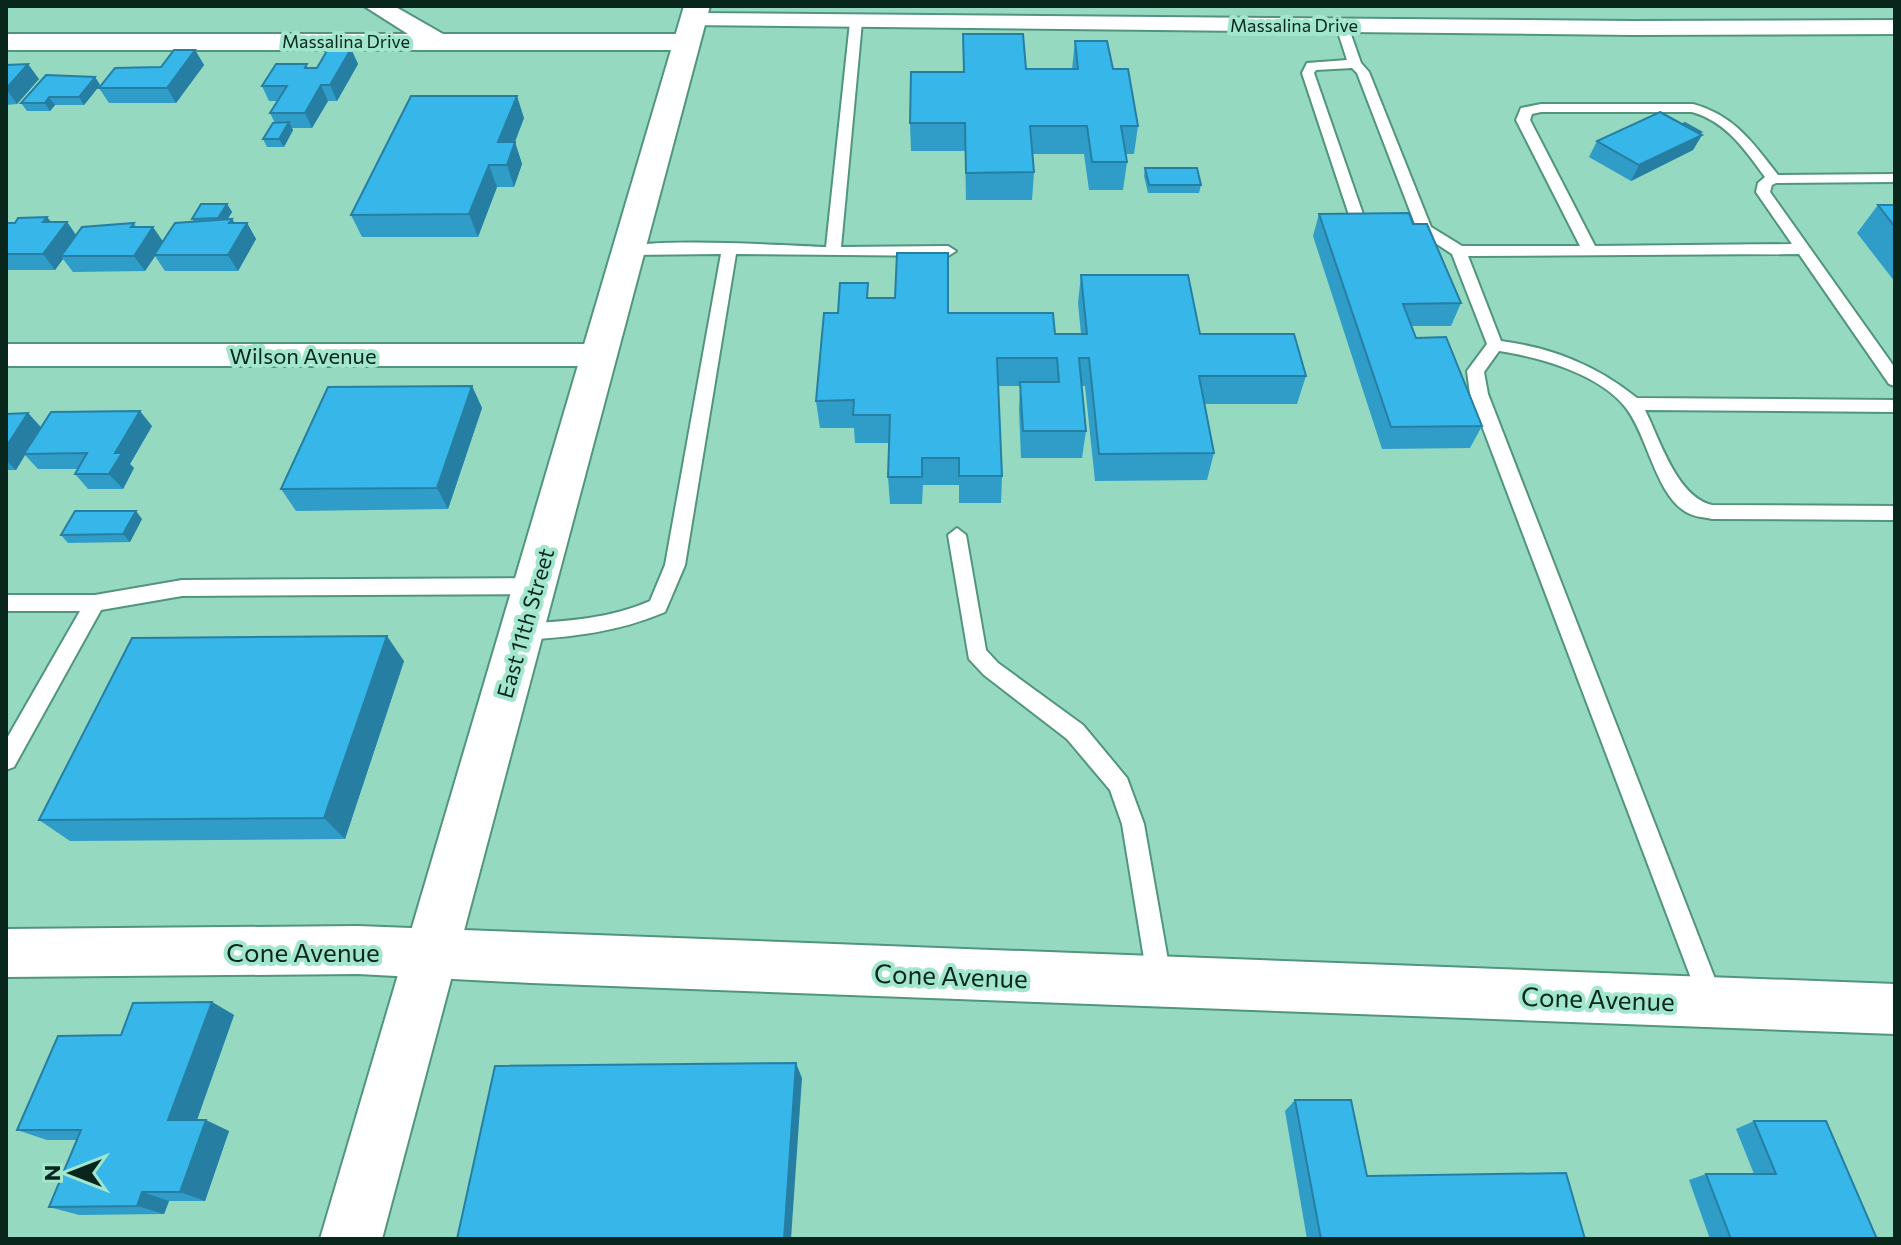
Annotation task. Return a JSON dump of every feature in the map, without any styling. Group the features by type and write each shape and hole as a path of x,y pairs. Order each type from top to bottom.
{"main road":[{"name":"East 11th Street","path":"351,1239 693,23"}],"street":[{"path":"376,6 437,41"},
{"path":"1617,6 1633,28"},
{"name":"Massalina Drive","path":"6,42 437,41 693,23 1895,27"},
{"name":"Wilson Avenue","path":"6,355 600,355"},
{"name":"Cone Avenue","path":"6,953 358,950 1895,1009"}],"lane":[{"path":"833,252 856,22"},
{"path":"1342,26 1424,229"},
{"path":"1355,64 1312,66 1308,73 1357,218 1363,225 1424,229 1459,251 1803,249"},
{"path":"1590,250 1530,137 1523,120 1526,111 1541,108 1693,108 1712,112 1730,124 1774,179"},
{"path":"1895,178 1774,179 1765,183 1763,192 1895,380"},
{"path":"522,632 586,628 626,621 658,606 675,565 729,249"},
{"path":"629,250 948,251"},
{"path":"1459,251 1495,345"},
{"path":"1495,345 1534,351 1572,364 1608,384 1633,404 1679,496 1694,508 1712,512 1895,513"},
{"path":"1495,345 1475,371 1479,394 1712,1002"},
{"path":"1633,404 1895,406"},
{"path":"957,535 976,653 991,669 1075,732 1119,785 1133,824 1160,983"},
{"path":"6,603 95,603 182,588 535,586"},
{"path":"6,760 95,603"}],"building":[{"path":"963,34 1023,34 1026,69 1078,69 1075,41 1107,41 1113,69 1128,69 1138,126 1121,126 1127,162 1092,162 1087,126 1030,126 1034,172 966,173 965,123 910,123 911,72 964,72"},
{"path":"328,49 351,49 330,85 321,85 305,113 270,113 287,86 262,86 276,64 307,64 305,68 317,68"},
{"path":"174,50 195,50 167,88 99,88 115,68 161,67"},
{"path":"28,64 6,89 6,65"},
{"path":"46,75 95,77 79,97 49,97 45,103 21,103"},
{"path":"411,96 517,96 498,142 515,142 507,165 489,165 469,214 351,215"},
{"path":"1660,112 1702,135 1639,165 1597,141"},
{"path":"289,122 279,139 263,139 273,123"},
{"path":"1145,168 1197,168 1201,185 1149,185"},
{"path":"201,204 227,204 218,218 192,219"},
{"path":"1878,205 1895,205 1895,227"},
{"path":"1409,213 1413,224 1427,224 1461,303 1403,304 1416,338 1446,337 1482,426 1391,427 1319,214"},
{"path":"47,217 43,222 67,222 43,254 6,254 6,223 15,223 18,218"},
{"path":"232,219 229,223 247,223 228,255 154,255 175,223"},
{"path":"134,223 131,227 153,227 134,256 61,256 82,227"},
{"path":"897,253 948,253 948,313 1053,313 1055,334 1087,334 1081,275 1188,275 1200,334 1294,334 1306,376 1199,376 1214,453 1099,454 1089,358 1079,358 1086,431 1023,431 1020,382 1059,382 1057,358 997,358 1002,476 959,476 959,458 922,458 922,477 888,477 890,415 853,415 854,400 816,401 824,313 838,313 840,283 868,283 867,298 895,298"},
{"path":"472,386 437,488 281,489 328,387"},
{"path":"140,411 115,453 122,453 109,474 75,474 87,453 24,454 51,412"},
{"path":"28,413 6,447 6,414"},
{"path":"75,511 136,511 123,534 61,535"},
{"path":"387,636 324,818 39,820 132,638"},
{"path":"212,1002 168,1120 206,1120 180,1192 142,1192 137,1206 49,1207 81,1130 17,1130 58,1036 121,1035 133,1003"},
{"path":"796,1063 784,1239 457,1239 495,1066"},
{"path":"1295,1100 1351,1100 1367,1176 1566,1173 1585,1239 1321,1239"},
{"path":"1754,1121 1826,1121 1877,1239 1731,1239 1706,1174 1776,1174"}]}
